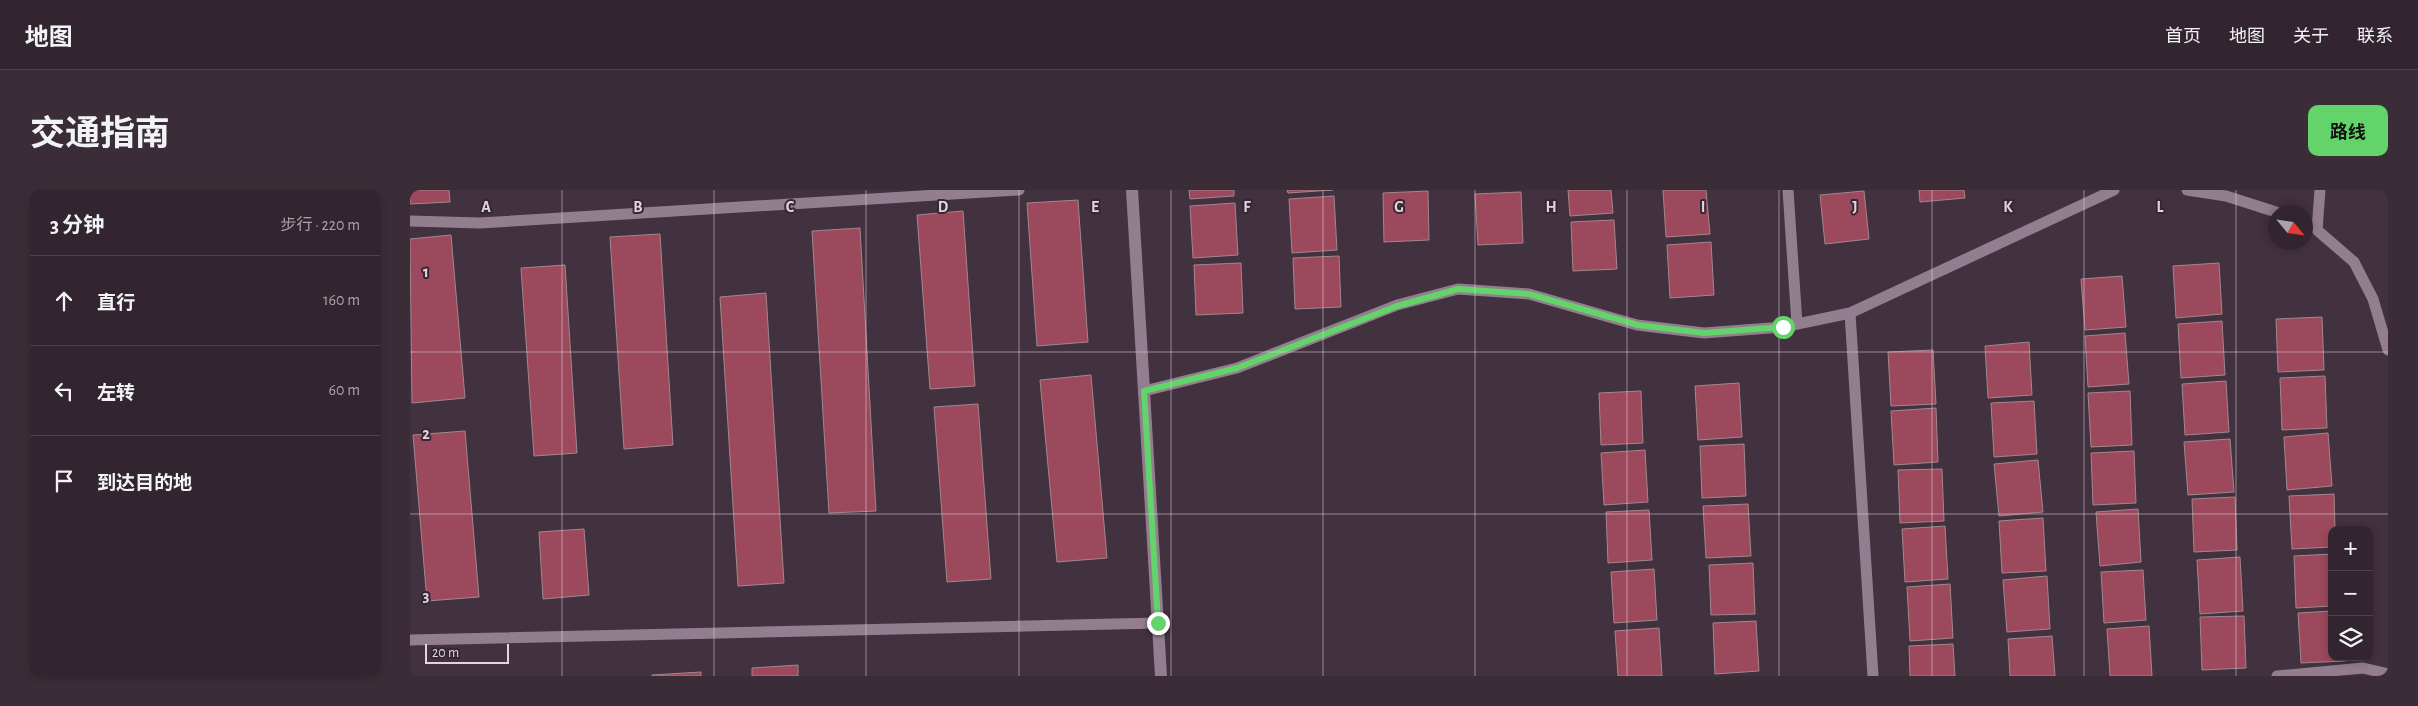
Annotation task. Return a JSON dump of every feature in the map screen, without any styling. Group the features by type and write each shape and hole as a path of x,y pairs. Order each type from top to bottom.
{"street":[{"path":"1132,190 1161,676"}],"lane":[{"path":"410,221 480,223 1019,190"},
{"path":"1788,190 1797,324"},
{"path":"1144,391 1237,368 1397,306 1458,289 1529,294 1638,325 1704,333 1797,324 1850,313 2114,190"},
{"path":"2187,190 2226,196 2268,209"},
{"path":"2317,230 2320,190"},
{"path":"2313,228 2354,262 2373,299 2388,350"},
{"path":"1850,313 1874,676"},
{"path":"410,640 1158,623"},
{"path":"2277,676 2363,668 2388,674"}],"building":[{"path":"410,190 449,190 450,202 410,204"},
{"path":"1189,190 1234,190 1234,196 1190,199"},
{"path":"1287,190 1333,190 1288,193"},
{"path":"1568,190 1611,190 1613,213 1570,216"},
{"path":"1663,190 1706,190 1710,234 1666,237"},
{"path":"1919,190 1964,190 1965,198 1920,202"},
{"path":"1428,191 1429,240 1384,242 1383,193"},
{"path":"1864,191 1869,239 1825,244 1820,195"},
{"path":"1521,192 1523,243 1478,245 1475,194"},
{"path":"1334,196 1337,250 1292,253 1289,199"},
{"path":"1078,200 1088,342 1037,346 1027,203"},
{"path":"1235,203 1238,255 1193,258 1190,206"},
{"path":"963,211 975,386 930,389 917,215"},
{"path":"1614,220 1617,269 1573,271 1571,222"},
{"path":"860,228 876,511 829,513 812,231"},
{"path":"660,234 673,445 624,449 610,237"},
{"path":"451,235 465,398 412,403 410,239"},
{"path":"1711,242 1714,295 1670,298 1667,245"},
{"path":"1339,256 1341,307 1295,309 1293,258"},
{"path":"1241,263 1243,313 1196,315 1194,265"},
{"path":"2219,263 2222,314 2176,318 2173,266"},
{"path":"565,265 577,453 534,456 521,268"},
{"path":"2122,276 2126,327 2085,330 2081,279"},
{"path":"766,293 784,583 738,586 720,297"},
{"path":"2322,317 2324,370 2278,372 2276,319"},
{"path":"2222,321 2225,375 2181,378 2178,324"},
{"path":"2125,333 2129,384 2088,387 2085,336"},
{"path":"2029,342 2032,395 1988,398 1985,346"},
{"path":"1933,350 1936,404 1891,406 1888,352"},
{"path":"1091,375 1107,558 1057,562 1040,380"},
{"path":"2325,376 2327,428 2282,430 2280,378"},
{"path":"2226,381 2229,432 2185,435 2182,384"},
{"path":"1739,383 1742,437 1698,440 1695,386"},
{"path":"1641,391 1643,443 1601,445 1599,393"},
{"path":"2130,391 2132,445 2091,447 2088,393"},
{"path":"2034,401 2037,454 1994,457 1991,403"},
{"path":"978,404 991,579 947,582 934,407"},
{"path":"1936,408 1938,462 1894,465 1891,411"},
{"path":"465,431 479,597 427,601 413,435"},
{"path":"2328,433 2332,486 2287,490 2284,437"},
{"path":"2230,439 2234,492 2188,495 2184,442"},
{"path":"1744,444 1746,496 1702,498 1700,446"},
{"path":"1645,450 1648,502 1604,505 1601,453"},
{"path":"2134,451 2136,503 2093,505 2091,453"},
{"path":"2038,460 2043,512 1999,516 1994,464"},
{"path":"1942,469 1944,521 1900,523 1898,470"},
{"path":"2334,494 2335,526 2328,526 2328,547 2292,549 2289,496"},
{"path":"2235,497 2237,550 2194,552 2192,499"},
{"path":"1748,504 1751,556 1706,558 1703,506"},
{"path":"2138,509 2141,562 2100,566 2096,512"},
{"path":"1649,510 1652,560 1608,563 1606,512"},
{"path":"2043,518 2046,571 2002,573 1999,521"},
{"path":"1945,526 1948,579 1905,582 1902,529"},
{"path":"584,529 589,595 543,599 539,532"},
{"path":"2328,554 2328,606 2296,608 2294,556"},
{"path":"2240,557 2243,611 2200,614 2197,560"},
{"path":"1753,563 1755,614 1711,615 1709,565"},
{"path":"1654,569 1657,620 1614,623 1611,572"},
{"path":"2143,570 2146,620 2104,623 2101,572"},
{"path":"2047,576 2050,629 2007,632 2003,580"},
{"path":"1950,584 1953,638 1910,641 1907,587"},
{"path":"2328,611 2328,661 2345,661 2301,663 2298,613"},
{"path":"2244,616 2246,668 2202,670 2200,617"},
{"path":"1756,621 1759,671 1715,674 1713,623"},
{"path":"2149,626 2152,676 2110,676 2107,629"},
{"path":"1659,628 1662,676 1618,676 1615,631"},
{"path":"2052,636 2055,676 2010,676 2008,639"},
{"path":"1953,644 1955,676 1910,676 1909,646"},
{"path":"798,665 798,676 752,676 752,668"},
{"path":"701,672 701,676 652,676 652,675"}],"route":[{"path":"1158,623 1144,391 1237,368 1397,306 1458,289 1529,294 1638,325 1704,333 1783,327"}]}
